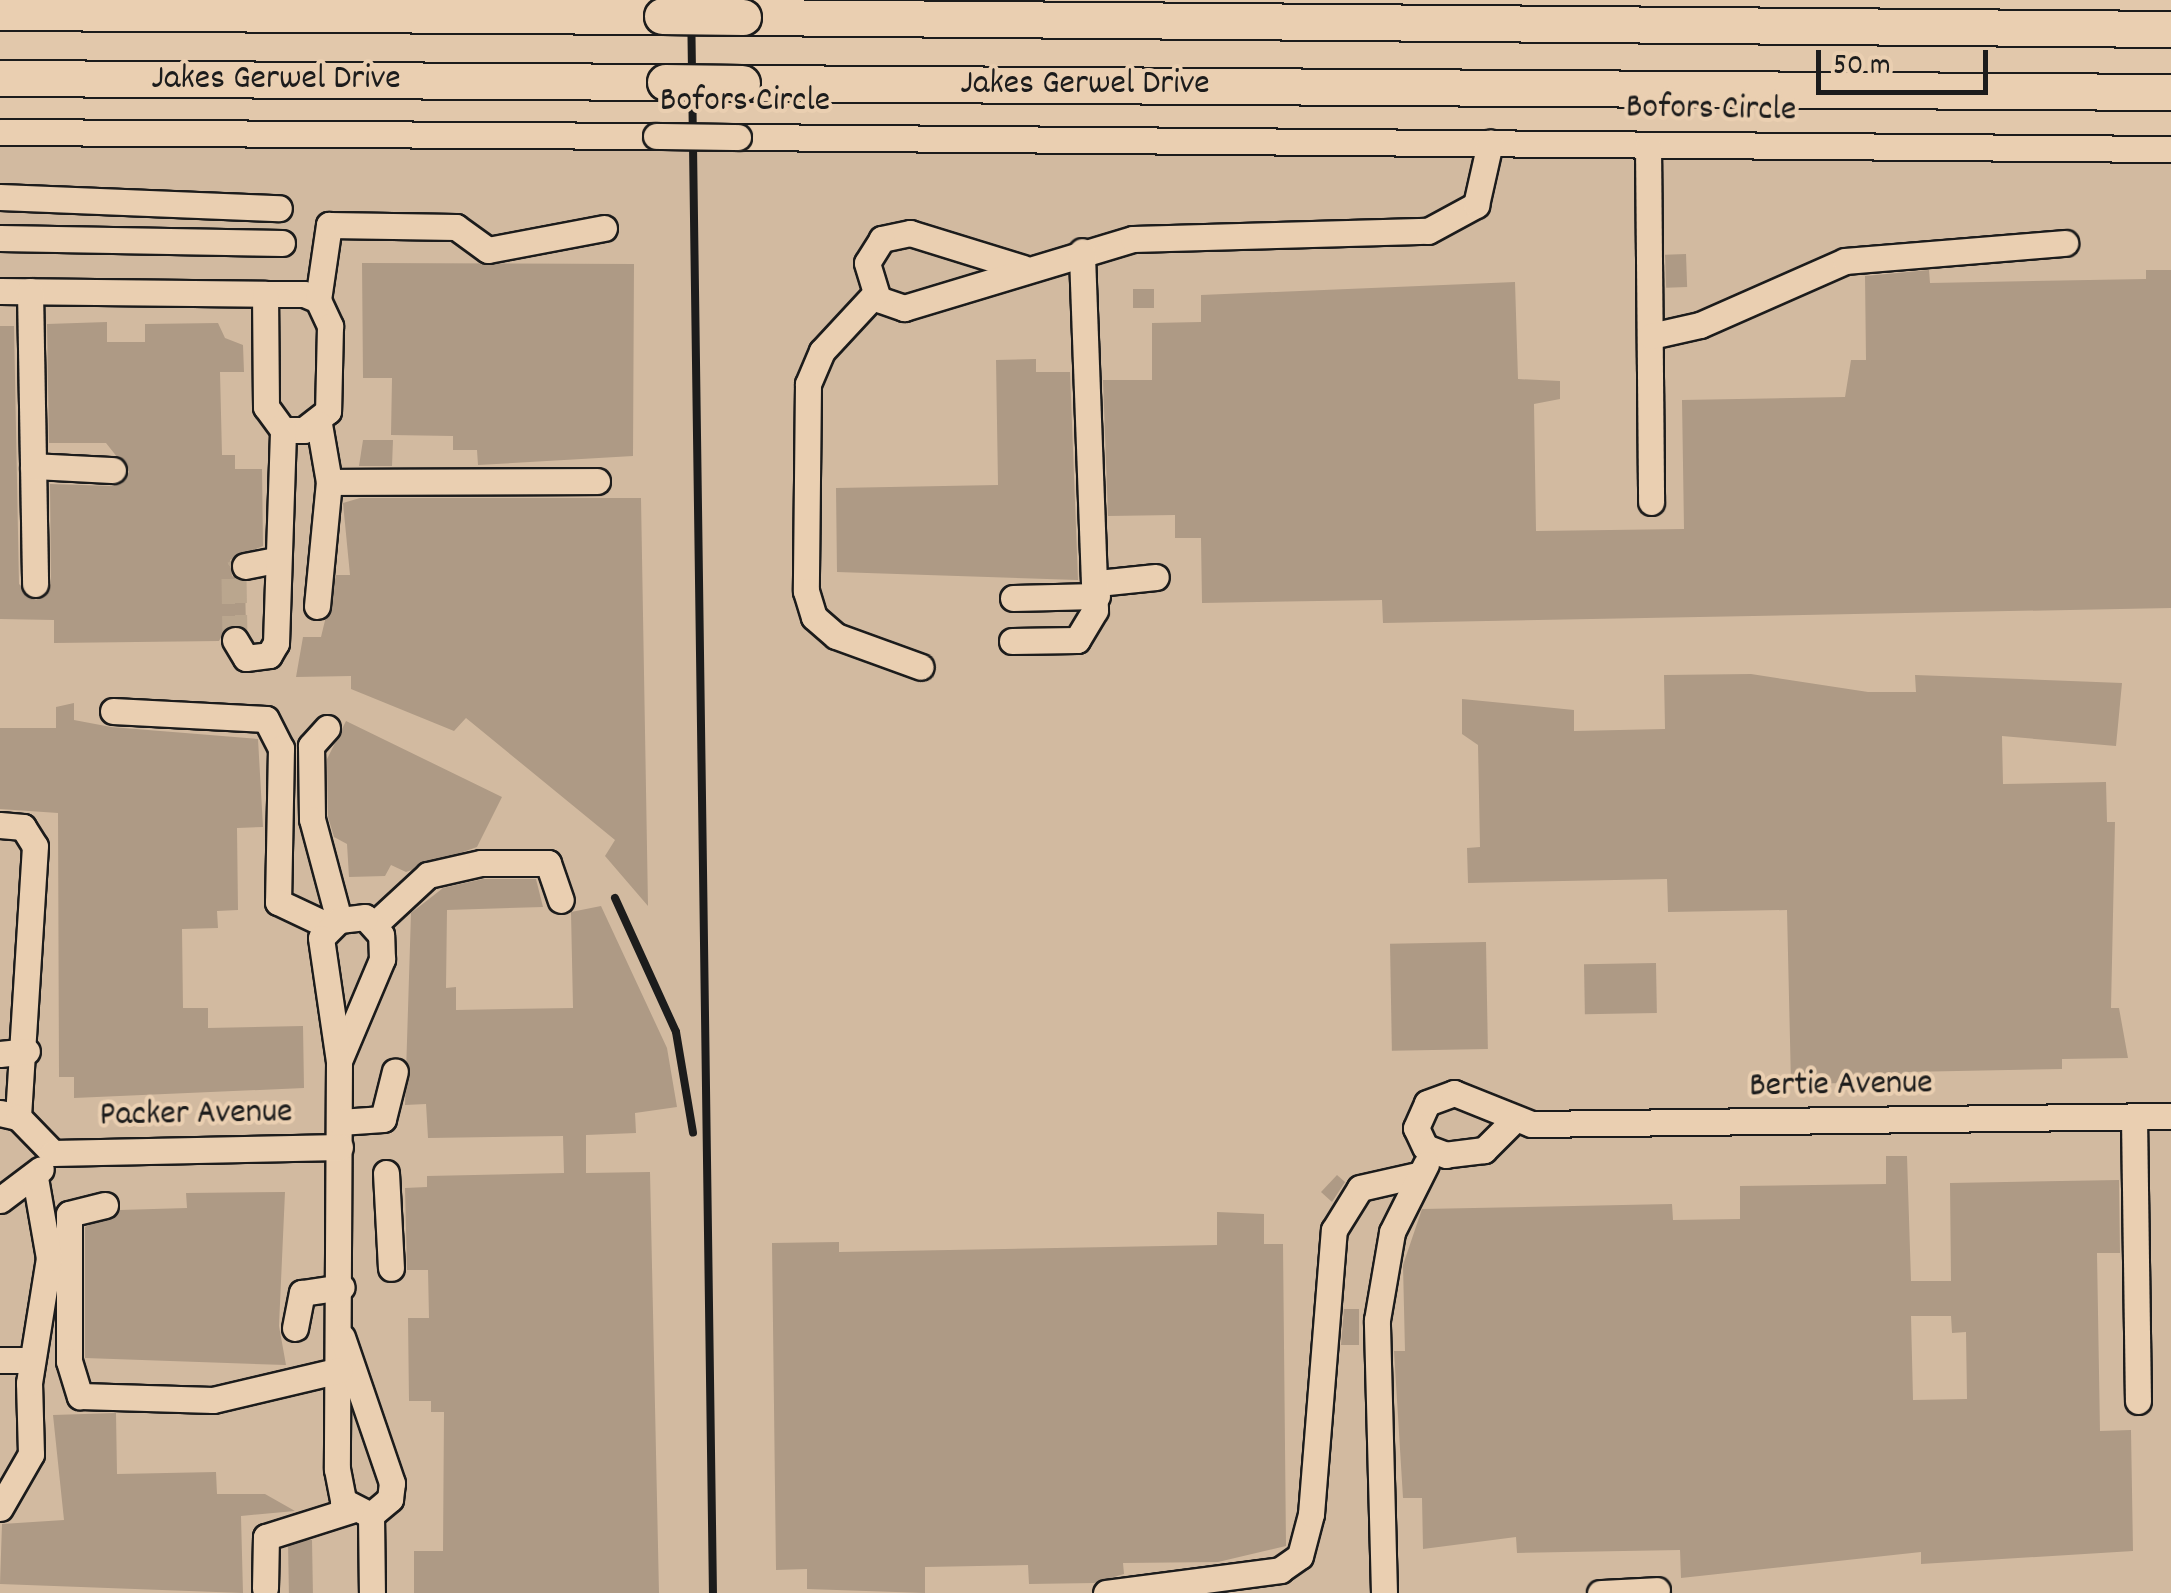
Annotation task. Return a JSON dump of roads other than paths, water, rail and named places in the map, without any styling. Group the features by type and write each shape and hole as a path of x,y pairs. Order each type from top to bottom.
{"highway":[{"name":"Jakes Gerwel Drive","path":"0,12 2171,29"},
{"name":"Jakes Gerwel Drive","path":"0,78 2171,92"}],"street":[{"name":"Bofors Circle","path":"0,132 2171,149"},
{"path":"1022,268 897,234 870,254 875,294 895,308 922,306 1022,268 1082,251 1186,233 1428,230 1476,205 1490,143"},
{"path":"1648,145 1652,502"},
{"path":"0,197 278,208"},
{"path":"85,238 86,201"},
{"path":"317,606 329,482 319,424 328,411 330,326 318,300 329,225 456,228 479,248 504,250 604,228"},
{"path":"0,238 282,242"},
{"path":"1651,336 1700,325 1845,260 2066,243"},
{"path":"1012,641 1077,640 1097,589 1082,251"},
{"path":"0,291 265,294 318,300"},
{"path":"30,291 35,584"},
{"path":"235,640 246,658 273,651 283,430 266,407 265,294"},
{"path":"875,294 822,351 808,384 806,591 814,617 836,636 921,667"},
{"path":"283,430 319,424"},
{"path":"33,466 113,470"},
{"path":"329,482 597,481"},
{"path":"245,566 275,560"},
{"path":"1013,598 1097,589 1156,577"},
{"path":"113,711 266,719 281,748 278,902 334,923 375,924 428,874 481,863 548,863 561,900"},
{"name":"Packer Avenue","path":"326,728 311,746 312,819 334,923 322,956 340,1061 342,1337 337,1468 361,1512 390,1500 392,1483 342,1337"},
{"path":"0,825 23,827 34,846 27,1051 9,1115"},
{"name":"Packer Avenue","path":"340,1061 382,958 375,924"},
{"path":"0,1054 27,1051"},
{"path":"340,1135 383,1119 395,1071"},
{"path":"1439,1095 1479,1099 1512,1122 1484,1150 1434,1152 1416,1128 1439,1095"},
{"name":"Packer Avenue","path":"9,1115 52,1153 340,1135"},
{"name":"Bertie Avenue","path":"1512,1122 2171,1116"},
{"path":"2134,1117 2138,1402"},
{"path":"1384,1593 1376,1320 1392,1232 1417,1175 1434,1152"},
{"name":"Packer Avenue","path":"0,1200 35,1178 52,1153"},
{"path":"1106,1593 1280,1570 1300,1556 1312,1514 1334,1230 1360,1188 1417,1175"},
{"path":"340,1177 394,1179 390,1268"},
{"path":"0,1508 31,1454 32,1360 49,1258 35,1178"},
{"path":"105,1205 69,1214 69,1361 80,1396 213,1400 340,1370"},
{"path":"296,1328 302,1293 342,1288"},
{"path":"0,1360 32,1360"},
{"path":"265,1588 266,1537 361,1512 372,1593"},
{"path":"1600,1593 1657,1590"}],"tunnel":[{"path":"235,640 234,573 245,566"}],"railway":[{"path":"691,0 713,1593"},
{"path":"615,898 676,1032 693,1133"}]}
